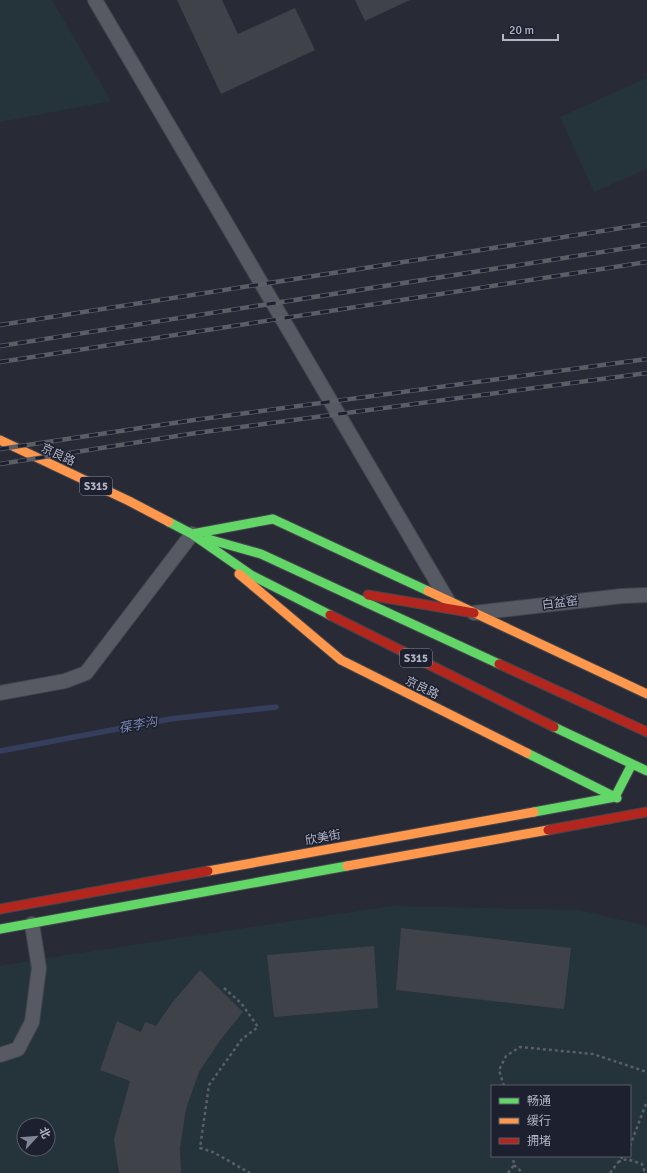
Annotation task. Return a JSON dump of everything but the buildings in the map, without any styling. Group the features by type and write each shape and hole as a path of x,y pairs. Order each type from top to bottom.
{"street":[{"path":"95,0 448,601"},
{"name":"京良路","path":"0,440 128,501 192,534 251,575 529,715 647,771"},
{"path":"0,693 65,681 86,673 192,534 273,519 647,694"},
{"name":"京良路","path":"192,534 261,554 647,732"},
{"name":"京良路","path":"192,534 341,660 647,812"},
{"path":"339,590 474,613"},
{"name":"白盆窑","path":"474,613 622,596 647,595"},
{"path":"615,797 632,764"},
{"name":"欣美街","path":"0,909 615,797"},
{"path":"0,929 647,812"},
{"path":"0,1055 18,1049 32,1022 39,968 32,924"}],"path":[{"path":"224,988 241,1003 258,1027 242,1039 209,1085 200,1148 213,1152 250,1173"},
{"path":"504,1085 499,1070 506,1056 520,1047 593,1054 647,1072"},
{"path":"631,1143 647,1101"},
{"path":"513,1157 514,1165 523,1173"},
{"path":"610,1173 622,1157"},
{"path":"618,1162 627,1159 642,1164 645,1173"},
{"path":"508,1173 514,1165"}],"shaded area":[{"path":"0,0 52,0 111,101 0,122"},
{"path":"647,78 647,169 594,192 560,117"},
{"path":"392,906 579,910 647,926 647,1173 0,1173 0,966"}],"waterway":[{"name":"葆李沟","path":"0,751 170,719 276,707"}],"railway":[{"path":"0,325 647,224"},
{"path":"0,346 647,245"},
{"path":"0,362 647,262"},
{"path":"0,449 194,420 647,359"},
{"path":"0,464 196,433 647,373"}],"traffic: fast":[{"path":"192,534 273,519 428,591"},
{"path":"169,522 192,534 251,575 330,615"},
{"path":"208,539 261,554 499,664"},
{"path":"554,727 647,771"},
{"path":"527,753 617,798"},
{"path":"534,812 615,797 632,764"},
{"path":"0,929 347,866"}],"traffic: slow":[{"path":"0,440 129,501 169,522"},
{"path":"239,574 341,660 527,753"},
{"path":"428,591 647,694"},
{"path":"208,871 534,812"},
{"path":"347,866 548,830"}],"traffic: jam":[{"path":"368,595 474,613"},
{"path":"330,615 554,727"},
{"path":"499,664 647,732"},
{"path":"548,830 647,812"},
{"path":"0,909 208,871"}]}
